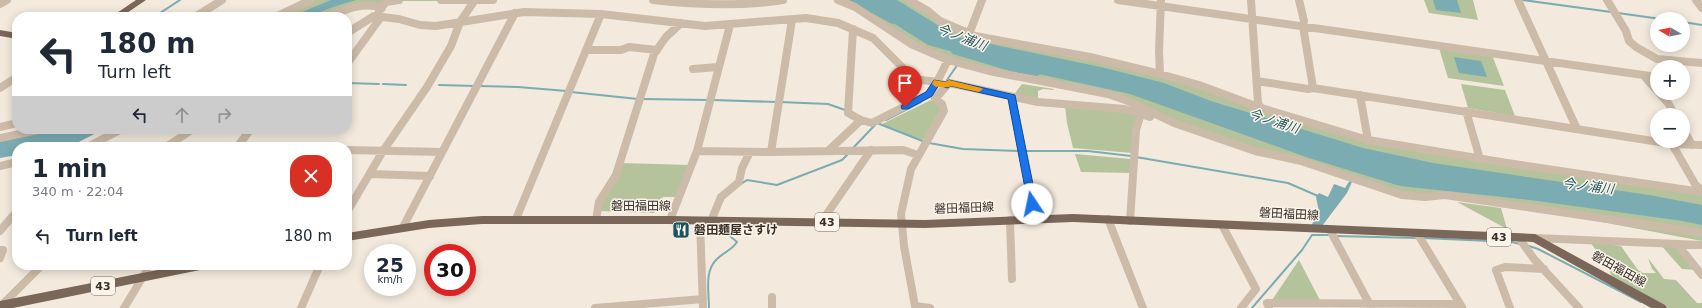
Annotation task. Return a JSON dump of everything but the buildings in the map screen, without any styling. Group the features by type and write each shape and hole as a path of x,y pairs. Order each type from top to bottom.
{"main road":[{"path":"123,12 142,0"},
{"path":"0,33 12,35"},
{"name":"磐田福田線","path":"352,236 403,227 456,222 516,219 822,221 902,224 1035,219 1108,219 1535,238 1661,308"},
{"name":"43","path":"0,307 181,270"}],"street":[{"path":"0,4 7,0"},
{"path":"203,12 222,0"},
{"path":"286,12 311,0"},
{"path":"352,56 378,17 386,2 399,0"},
{"path":"441,0 493,0"},
{"path":"653,0 721,6 753,5 783,0"},
{"path":"838,0 859,9 911,44 948,60 989,71 1108,94 1154,113 1174,124"},
{"path":"909,0 928,11 940,21 967,33 1090,57 1160,74 1199,85 1261,108 1368,140 1480,159 1702,192"},
{"path":"967,33 971,29 982,0"},
{"path":"1118,0 1161,3 1252,19 1650,77"},
{"path":"1251,0 1258,103 1261,108"},
{"path":"1299,0 1304,21 1303,26 1312,88"},
{"path":"1518,0 1577,129"},
{"path":"1607,0 1626,31 1631,44 1657,58 1665,60"},
{"path":"1696,0 1702,8"},
{"path":"352,204 383,151 428,85 451,46 460,22 474,1"},
{"path":"1160,74 1158,52 1161,3"},
{"path":"344,12 367,5 376,5 382,8"},
{"path":"352,30 378,17 436,26 515,13 572,12 705,26 806,18 829,21 873,38 896,64 914,79 947,85 949,83 1038,102 1125,109 1255,151 1301,161 1402,196 1425,197 1445,195 1702,233"},
{"path":"403,227 515,13"},
{"path":"516,219 601,14"},
{"path":"771,152 792,20"},
{"path":"596,220 599,202 616,175 657,50 666,36 680,26 681,23"},
{"path":"670,220 697,151 718,66 730,25"},
{"path":"853,29 848,111 861,120 874,122 929,94 948,60"},
{"path":"586,50 621,50 629,47 657,50"},
{"path":"1690,61 1702,62"},
{"path":"693,69 718,66"},
{"path":"1644,76 1650,83"},
{"path":"0,88 12,80"},
{"path":"1257,81 1466,111 1650,141"},
{"path":"930,308 912,307 901,214 911,169 944,111 942,104 935,100 947,85"},
{"path":"1360,95 1368,140"},
{"path":"1012,97 1035,219"},
{"path":"1466,111 1480,159"},
{"path":"1130,221 1136,130 1141,113"},
{"path":"828,151 861,120"},
{"path":"0,127 12,124"},
{"path":"0,138 19,134"},
{"path":"97,142 112,134"},
{"path":"174,142 186,134"},
{"path":"241,142 247,134"},
{"path":"1690,141 1692,145 1702,145"},
{"path":"1674,148 1695,184 1702,192"},
{"path":"352,150 442,152"},
{"path":"822,221 871,150"},
{"path":"697,151 771,152 903,150 918,155"},
{"path":"711,221 721,197 739,182 742,168 750,152"},
{"path":"0,166 12,163"},
{"path":"370,174 430,176"},
{"path":"0,217 12,214"},
{"path":"0,231 12,216"},
{"path":"1108,219 1143,308"},
{"path":"1010,220 1012,279"},
{"path":"595,308 703,304 700,221"},
{"path":"1222,225 1256,289 1241,308"},
{"path":"1319,229 1370,306"},
{"path":"1417,233 1461,306"},
{"path":"1519,238 1579,308"},
{"path":"1535,238 1702,245"},
{"path":"1677,244 1702,275"},
{"path":"0,250 3,250 0,258"},
{"path":"1510,308 1496,270 1505,267 1544,269"},
{"path":"0,307 37,270"},
{"path":"124,308 147,270"},
{"path":"301,308 318,270"},
{"path":"772,297 772,308"},
{"path":"1269,308 1267,303 1370,306 1461,306"}],"green space":[{"path":"314,0 491,0 390,1 349,12 286,12"},
{"path":"834,0 909,0 960,30 1153,74 1380,145 1702,194 1702,241 1491,201 1402,195 1250,149 1098,91 943,58 855,7"},
{"path":"1424,0 1473,0 1478,20 1429,13"},
{"path":"1439,48 1492,55 1504,86 1448,78"},
{"path":"1022,84 1054,89 1043,89 1038,91 1038,102 1012,97"},
{"path":"1461,84 1505,90 1515,116 1468,108"},
{"path":"931,100 937,103 941,109 923,140 880,125"},
{"path":"1065,106 1130,111 1138,115 1132,153 1073,148 1067,123"},
{"path":"1075,154 1131,159 1133,173 1081,172"},
{"path":"620,163 691,165 676,197 663,197 654,213 598,211"},
{"path":"1457,202 1501,208 1507,229"},
{"path":"1590,242 1621,246 1638,270 1643,273 1656,273 1652,269 1648,258 1664,279 1676,280 1697,303 1702,303 1702,308 1667,308 1614,280 1604,261"},
{"path":"1659,243 1678,245 1698,270 1682,269"},
{"path":"1299,260 1322,304 1270,303"}],"water":[{"path":"331,0 356,0 321,12 302,12"},
{"path":"852,0 897,0 957,37 1105,68 1164,83 1211,101 1363,148 1433,163 1649,195 1702,205 1702,225 1683,221 1530,200 1400,186 1309,158 1130,94 1007,67 928,45 882,16"},
{"path":"1433,0 1457,0 1461,13 1436,10"},
{"path":"1454,57 1481,61 1487,77 1459,73"},
{"path":"34,134 94,134 79,142 12,142 12,156 0,158 0,141"},
{"path":"1350,180 1352,182 1347,193 1322,226 1311,226 1319,212 1316,197 1319,193 1328,197 1334,184 1345,188"}],"waterway":[{"path":"162,12 180,0"},
{"name":"今ノ浦川","path":"852,0 893,21"},
{"path":"1523,0 1611,12"},
{"path":"1618,13 1650,17"},
{"path":"1690,23 1702,25"},
{"name":"今ノ浦川","path":"956,52 1017,70 1037,73"},
{"path":"947,80 958,64"},
{"path":"352,83 379,84"},
{"path":"383,84 406,85"},
{"path":"439,85 475,86"},
{"path":"479,86 518,87 567,91"},
{"path":"571,92 638,99"},
{"path":"642,99 708,100"},
{"path":"712,100 776,102"},
{"path":"780,102 828,104 845,110"},
{"path":"886,120 921,102"},
{"path":"877,123 925,142"},
{"path":"853,148 875,125"},
{"path":"929,143 963,149 1020,151"},
{"path":"1024,151 1088,151 1131,156"},
{"path":"741,184 747,180 777,185 842,160 849,153"},
{"path":"1136,157 1288,183 1318,196"},
{"path":"709,308 708,282 710,269 717,259 733,247 737,242 718,226"},
{"path":"1252,308 1302,250 1312,235 1331,235"},
{"path":"1335,236 1417,238"},
{"path":"1423,238 1512,242 1520,244"},
{"path":"1529,246 1538,249 1641,302"}],"slow traffic":[{"path":"936,84 937,82 947,85 949,83 979,89"}],"place":[{"name":"磐田麺屋さすけ","path":"681,230"}],"route":[{"path":"905,107 929,94 937,82 947,85 949,83 1012,97 1032,204"}]}
